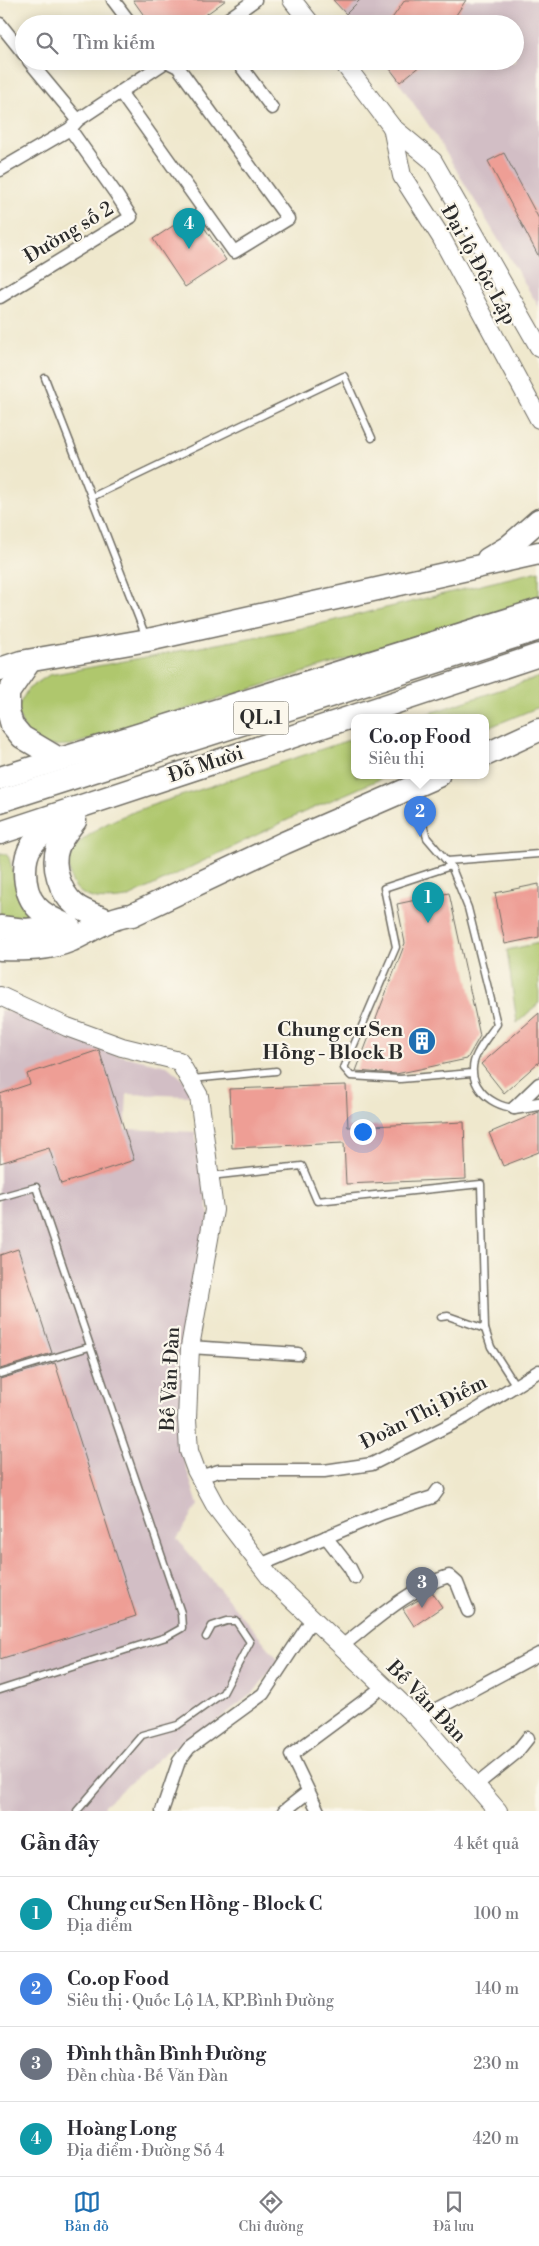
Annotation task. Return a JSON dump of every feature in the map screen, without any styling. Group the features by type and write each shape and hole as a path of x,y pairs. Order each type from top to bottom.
{"highway":[{"path":"473,568 508,547 539,520"},
{"path":"0,668 148,640 539,553"},
{"name":"QL.1","path":"462,645 539,610"},
{"name":"QL.1","path":"0,778 60,759 462,645 539,629"},
{"name":"Đỗ Mười","path":"0,801 462,645"},
{"name":"QL.1","path":"402,714 539,655"},
{"path":"30,661 15,680 8,693 8,711 12,725 22,737 60,759"},
{"name":"QL.1","path":"472,685 539,671"},
{"name":"Đỗ Mười","path":"383,714 472,685"},
{"path":"489,740 539,718"},
{"name":"Đỗ Mười","path":"0,846 51,829 82,812 351,724"},
{"path":"489,753 539,730"},
{"name":"Đỗ Mười","path":"0,833 82,812 351,731"},
{"path":"0,762 59,782"},
{"path":"0,927 26,930 68,926 132,915 412,782 425,779"},
{"path":"82,812 57,849 56,866 59,879 66,896 76,905 114,918"},
{"path":"51,829 31,846 25,864 25,887 31,901 42,913 68,926"},
{"path":"0,949 30,951 52,947 73,939 114,918"}],"street":[{"path":"113,0 124,15"},
{"path":"234,15 255,0"},
{"path":"292,0 304,15"},
{"path":"0,24 4,38 15,47"},
{"path":"36,70 74,125"},
{"path":"0,170 74,125 153,70"},
{"path":"120,92 234,252 288,220 180,70"},
{"path":"244,70 272,108"},
{"name":"Đại lộ Độc Lập","path":"349,70 392,128 433,161 539,347"},
{"name":"Đường số 2","path":"0,297 131,217 74,125"},
{"name":"Đại lộ Độc Lập","path":"392,128 402,176 441,237 539,419"},
{"name":"Bế Văn Đàn","path":"0,996 67,1027 122,1047 179,1061 199,1096 214,1210 190,1347 187,1419 189,1451 199,1477 216,1507 272,1580 418,1719 498,1811"},
{"path":"514,1108 539,1084"},
{"path":"514,1108 539,1104"},
{"path":"190,1347 298,1354"},
{"name":"Đoàn Thị Điểm","path":"199,1477 219,1471 324,1471 372,1464 464,1417 539,1371"},
{"path":"260,1565 404,1505 433,1497 438,1490"},
{"path":"326,1537 350,1568 355,1578"},
{"path":"342,1646 406,1598 435,1580 449,1576 457,1583 468,1611"},
{"path":"162,1811 179,1761 189,1748 263,1694 313,1618"},
{"path":"418,1719 539,1654"},
{"path":"318,1811 291,1755 384,1686"},
{"path":"476,1786 516,1753 528,1738"},
{"path":"284,1811 308,1792"}],"lane":[{"path":"92,497 344,376 372,438"},
{"path":"46,378 148,640"},
{"path":"412,782 427,838 449,864 468,908 497,1024 476,1055 472,1074 481,1094 502,1107 514,1108"},
{"path":"472,1074 400,1079 351,1076 344,1068 396,947 384,888 449,864 539,854"},
{"path":"190,1080 276,1071"},
{"path":"209,1176 302,1166 316,1201 481,1184 485,1329 491,1347 516,1386"},
{"path":"0,1197 36,1187 89,1348 181,1613 182,1628 166,1638 0,1690"},
{"path":"441,1317 448,1316 485,1329"},
{"path":"0,1374 89,1348"},
{"path":"77,1811 142,1735 178,1725 223,1693 250,1642 236,1621 227,1621 212,1626 206,1638"}],"shaded area":[{"path":"333,0 539,0 539,307 434,133 390,70 524,70 524,15 346,15"},
{"path":"0,1010 21,1013 65,1036 114,1054 167,1066 185,1081 192,1096 127,1094 125,1129 195,1132 209,1214 183,1457 198,1505 177,1539 279,1660 253,1693 184,1746 172,1747 104,1805 103,1811 0,1811"}],"green space":[{"path":"539,571 539,599 72,745 47,746 30,742 16,710 28,689 49,675 303,628"},
{"path":"539,677 539,707 489,727 489,714 427,714"},
{"path":"351,739 351,779 380,779 302,813 127,898 99,899 88,897 77,890 73,884 69,863 78,844 109,822 146,807"},
{"path":"0,853 6,854 9,858 21,901 38,926 0,925"},
{"path":"539,943 539,1003 517,1023 507,950"}],"building":[{"path":"133,0 226,0 205,15 144,15"},
{"path":"333,0 360,0 346,14"},
{"path":"405,0 466,0 456,15 394,15"},
{"path":"391,70 415,70 400,82"},
{"path":"504,153 539,219 539,257 488,161"},
{"path":"194,212 226,260 185,287 153,239"},
{"path":"539,884 539,937 505,944 495,893"},
{"path":"449,893 480,1036 467,1059 396,1074 356,1071 405,943 397,904"},
{"path":"539,1013 539,1062 504,1093 481,1064"},
{"path":"99,1050 134,1160 61,1184 49,1148 0,1163 0,1094 30,1084 27,1074"},
{"path":"346,1085 348,1127 464,1122 466,1179 346,1184 344,1143 232,1148 229,1089"},
{"path":"539,1112 539,1152 503,1166 489,1133"},
{"path":"18,1249 52,1353 0,1369 0,1255"},
{"path":"55,1363 136,1616 0,1659 0,1379"},
{"path":"432,1592 442,1607 414,1626 403,1609"}],"place":[{"name":"Hoàng Long","path":"189,249"},
{"name":"Co.op Food","path":"420,837"},
{"name":"Chung cư Sen Hồng - Block C","path":"428,923"},
{"name":"Chung cư Sen Hồng - Block B","path":"422,1041"},
{"name":"Đình thần Bình Đường","path":"422,1608"}]}
